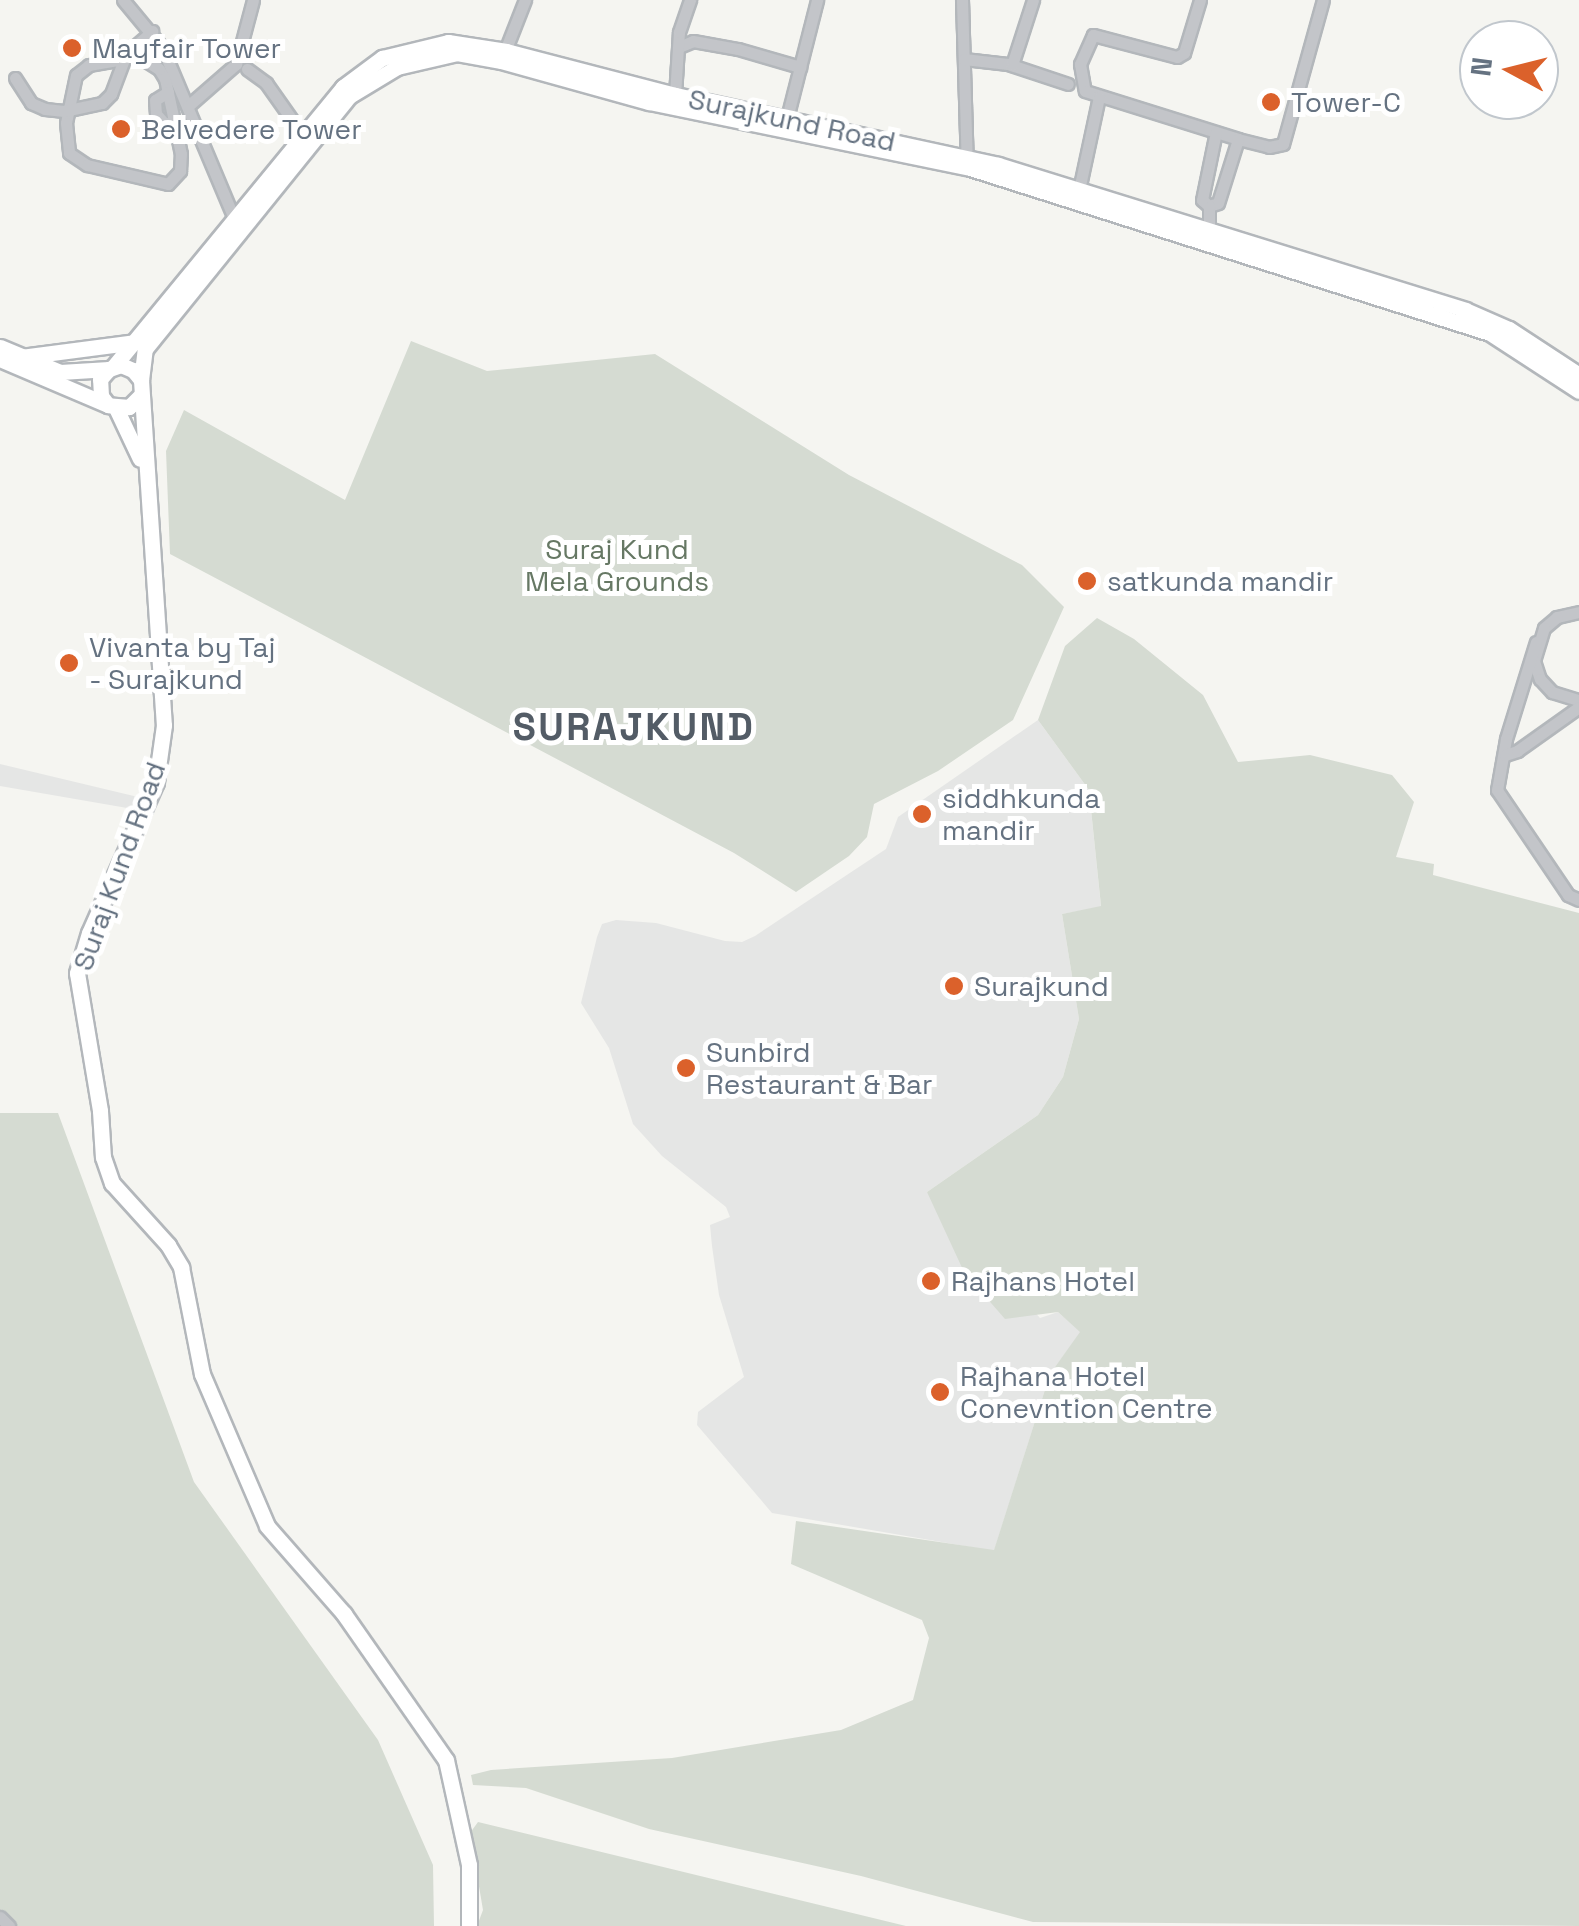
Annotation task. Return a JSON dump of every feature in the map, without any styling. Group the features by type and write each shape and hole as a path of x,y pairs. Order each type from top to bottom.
{"main road":[{"name":"Surajkund Road","path":"140,388 146,349 236,222 343,86 382,58 448,42 968,162 1481,316 1524,338 1579,375"},
{"name":"Surajkund Road","path":"112,367 236,222 362,85 397,66 430,56 503,56 649,102 968,162"},
{"name":"Surajkund Road","path":"1057,190 1078,190 1490,333 1579,391"},
{"path":"21,357 136,342"},
{"path":"0,347 60,372 112,367 133,370 140,388 128,407 112,407 0,359"},
{"path":"112,367 99,388 147,477"},
{"name":"Suraj Kund Road","path":"140,388 164,724 161,756 134,840 88,934 76,983 100,1110 103,1157 112,1183 168,1245 181,1267 202,1374 267,1526 344,1614 446,1760 468,1865 469,1926"}],"street":[{"path":"124,0 152,31 236,222"},
{"path":"188,106 236,64 253,0"},
{"path":"503,56 525,0"},
{"path":"675,95 681,22 690,0"},
{"path":"787,118 817,0"},
{"path":"962,0 968,162"},
{"path":"1012,65 1033,0"},
{"path":"1200,0 1184,54 1177,57 1101,34 1088,40 1080,64 1085,91 1269,147 1283,144 1324,0"},
{"path":"15,78 31,102 69,110 108,99 126,55 152,31"},
{"path":"679,47 693,41 784,59 800,67"},
{"path":"126,55 159,69 176,124 180,171 176,179 160,184 76,161 69,152 66,133 72,88 82,68 126,55"},
{"path":"964,59 1012,65 1068,84"},
{"path":"247,69 266,83 302,134"},
{"path":"1078,190 1099,97"},
{"path":"1210,206 1202,200 1216,132"},
{"path":"1210,206 1218,203 1238,138"},
{"path":"1208,236 1210,206"},
{"path":"1577,901 1498,794 1536,642 1557,617 1579,612"},
{"path":"1505,755 1518,752 1579,703 1552,692 1540,678 1534,661 1536,642"},
{"path":"0,1917 9,1926"}],"shaded area":[{"name":"Rajhans Hotel","path":"1038,720 1089,790 1101,907 1062,914 1079,1019 1063,1077 1038,1115 927,1192 1040,1318 1058,1312 1081,1332 1050,1374 994,1551 772,1513 697,1425 698,1412 744,1377 719,1295 710,1225 730,1217 726,1207 662,1156 633,1124 609,1048 581,1003 597,937 602,924 616,920 656,923 725,941 742,942 755,936 886,849 898,817"},
{"path":"0,764 138,797 133,809 0,786"}],"green space":[{"name":"Suraj Kund Mela Grounds","path":"411,341 487,371 655,354 849,475 1022,565 1064,607 1013,720 938,771 874,804 867,837 849,856 796,892 734,853 170,554 166,451 184,410 345,500"},
{"path":"1097,618 1134,639 1203,695 1238,762 1310,755 1392,775 1414,802 1396,857 1434,864 1433,875 1579,913 1579,1926 1033,1922 861,1876 649,1829 526,1788 473,1785 471,1775 491,1770 672,1758 841,1730 913,1700 929,1638 922,1620 791,1564 796,1521 994,1550 1050,1374 1080,1332 1058,1312 1005,1319 964,1272 927,1192 1038,1115 1063,1077 1079,1019 1062,914 1101,906 1089,790 1038,720 1065,646"},
{"path":"0,1113 58,1113 194,1482 378,1740 433,1865 434,1926 0,1926"},
{"path":"478,1822 906,1926 477,1926 483,1910 470,1833"}],"place":[{"name":"Mayfair Tower","path":"72,48"},
{"name":"Tower-C","path":"1271,102"},
{"name":"Belvedere Tower","path":"121,129"},
{"name":"satkunda mandir","path":"1087,581"},
{"name":"Vivanta by Taj - Surajkund","path":"69,663"},
{"name":"siddhkunda mandir","path":"922,814"},
{"name":"Surajkund","path":"954,986"},
{"name":"Sunbird Restaurant & Bar","path":"686,1068"},
{"name":"Rajhans Hotel","path":"931,1281"},
{"name":"Rajhana Hotel Conevntion Centre","path":"940,1392"}],"district":[{"name":"SURAJKUND","path":"634,728"}]}
